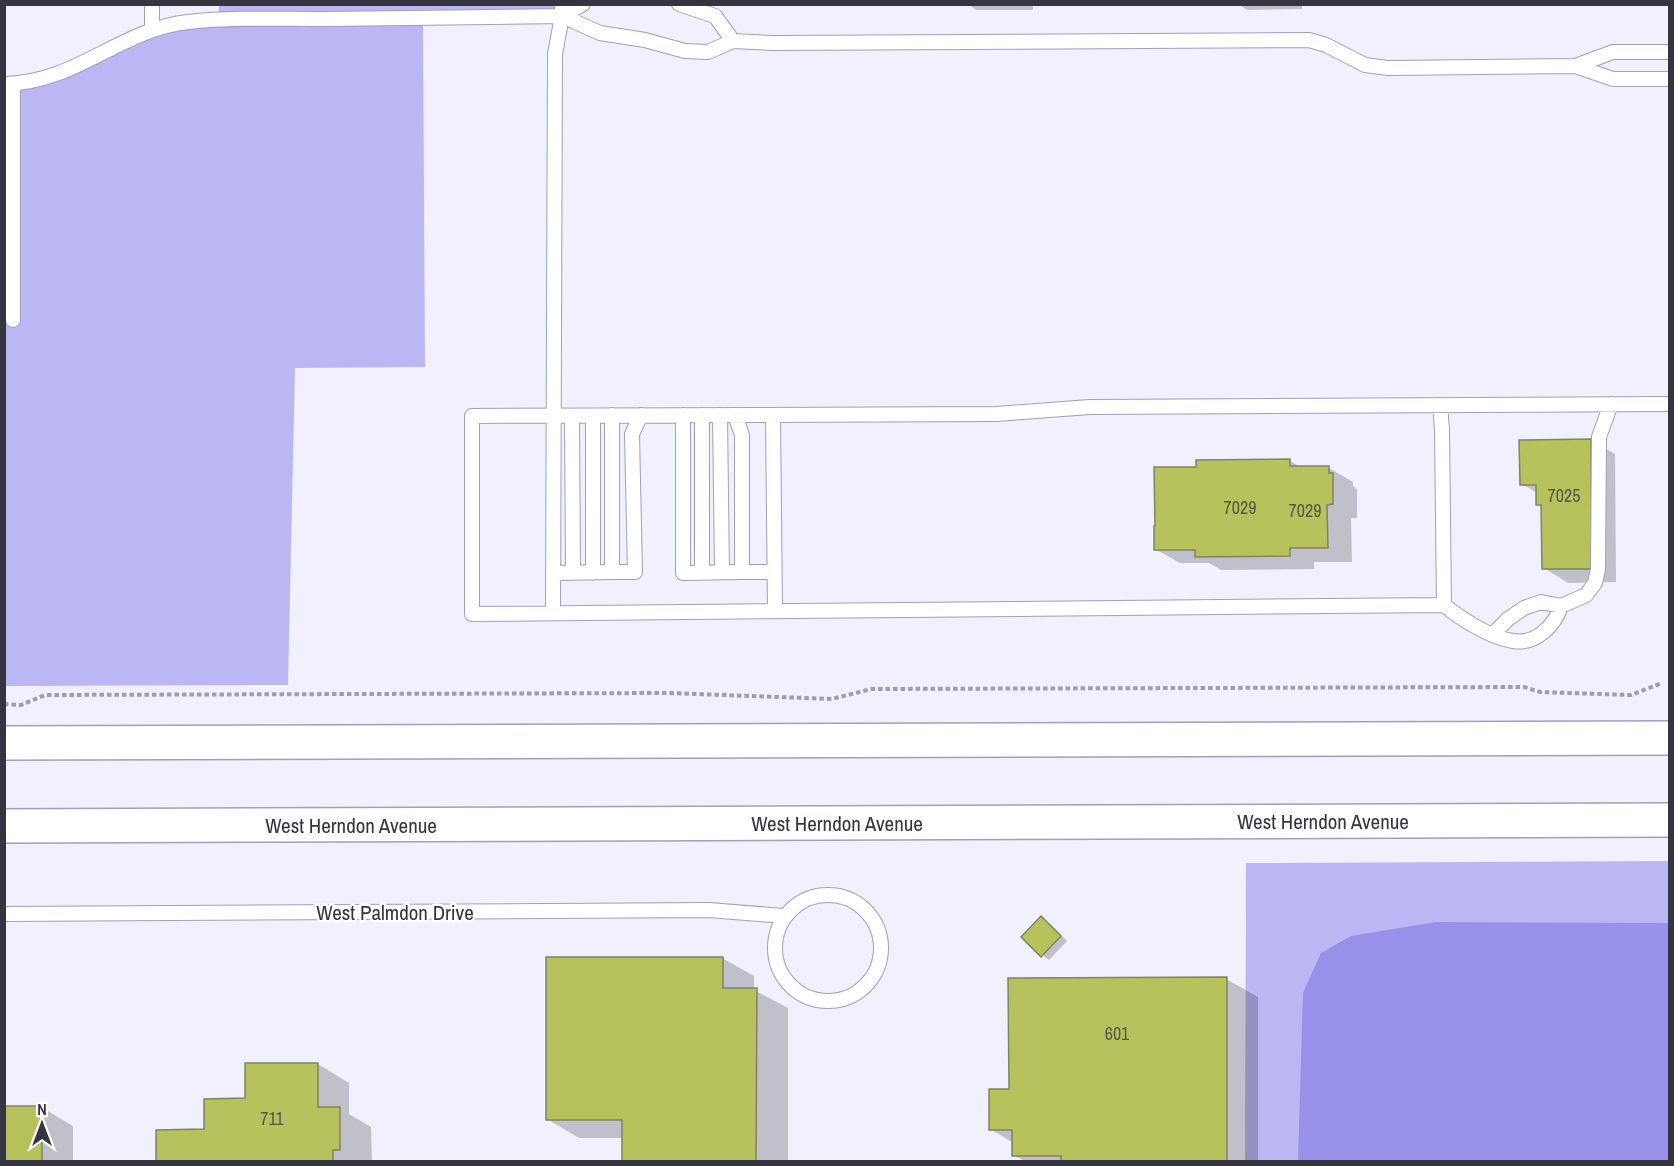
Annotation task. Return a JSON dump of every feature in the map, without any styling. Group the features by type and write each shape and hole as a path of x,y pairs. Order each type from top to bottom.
{"main road":[{"path":"4,743 1670,738"},
{"name":"West Herndon Avenue","path":"4,826 1670,820"}],"lane":[{"path":"152,4 152,30"},
{"path":"13,320 9,84 39,80 61,73 152,30 187,22 562,10 583,4"},
{"path":"679,4 715,16 733,41"},
{"path":"562,10 600,33 645,40 685,51 708,52 733,41 772,43 1309,40 1326,45 1365,65 1388,68 1575,66 1613,79 1670,79"},
{"path":"553,613 555,54 562,10"},
{"path":"1575,66 1612,52 1670,52"},
{"path":"1493,634 1508,619 1524,608 1541,602 1562,606 1586,595 1595,583 1598,569 1599,437 1611,404"},
{"path":"1562,606 1558,616 1545,632 1530,640 1514,642 1463,620 1444,605 472,614 472,416 996,414 1090,408 1670,404"},
{"path":"1440,405 1444,605"},
{"path":"612,415 612,572"},
{"path":"553,573 635,572 632,434 641,415"},
{"path":"684,415 684,573 774,572"},
{"path":"702,415 702,573"},
{"path":"720,415 722,572"},
{"path":"735,415 742,435 742,572"},
{"path":"773,415 775,611"},
{"path":"572,416 573,573"},
{"path":"593,416 594,573"},
{"path":"833,895 851,900 866,911 876,926 881,943 879,962 871,979 846,997 831,1000 816,999 800,992 786,981 778,966 775,949 777,932 784,916 798,904 815,896 833,895"},
{"name":"West Palmdon Drive","path":"4,914 709,910 784,916"}],"path":[{"path":"4,704 21,705 45,695 669,693 832,699 871,689 1524,687 1540,692 1631,696 1662,683"}],"shaded area":[{"path":"219,5 560,5 560,16 423,17 425,367 295,368 288,685 5,686 5,88 154,32 218,21"},
{"path":"1669,861 1669,1161 1245,1162 1246,863"},
{"path":"1436,922 1669,923 1669,1161 1298,1161 1303,993 1321,953 1351,936"}],"building":[{"path":"1591,439 1592,569 1542,569 1541,505 1536,505 1536,485 1520,485 1519,440"},
{"path":"1290,459 1290,466 1329,466 1329,473 1333,473 1333,504 1327,505 1328,548 1290,548 1290,556 1195,557 1195,550 1154,550 1154,467 1196,467 1196,460"},
{"path":"1041,916 1061,936 1041,957 1021,937"},
{"path":"546,957 723,957 723,988 757,988 756,1162 622,1162 622,1120 546,1120"},
{"path":"1227,977 1227,1162 1061,1162 1061,1156 1012,1156 1012,1130 989,1130 989,1089 1009,1089 1008,978"},
{"path":"245,1063 318,1063 318,1107 340,1107 340,1150 333,1150 333,1162 156,1162 156,1130 204,1129 204,1099 245,1098"},
{"path":"4,1106 42,1106 42,1162 4,1162"}]}
